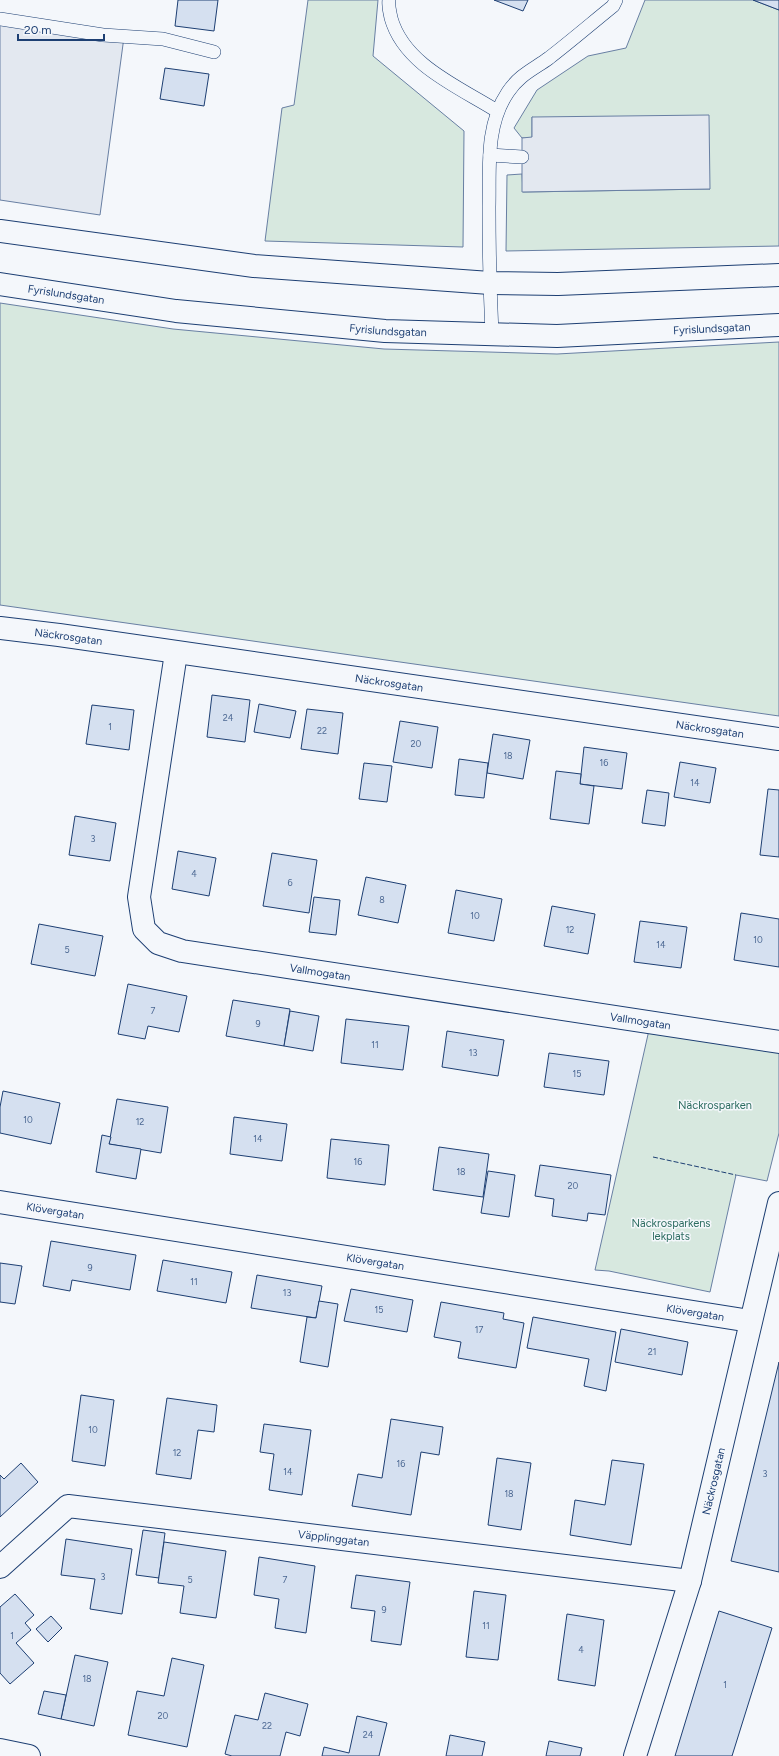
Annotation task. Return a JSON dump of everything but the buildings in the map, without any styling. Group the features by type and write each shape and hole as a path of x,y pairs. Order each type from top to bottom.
{"street":[{"path":"0,231 254,266 490,283 558,284 779,275"},
{"name":"Fyrislundsgatan","path":"0,284 184,311 385,331 557,336 779,325"},
{"name":"Näckrosgatan","path":"0,628 779,739"},
{"name":"Vallmogatan","path":"176,653 139,897 144,929 158,943 182,951 779,1042"},
{"name":"Klövergatan","path":"0,1202 750,1321"},
{"name":"Näckrosgatan","path":"635,1756 690,1581 779,1203"},
{"name":"Väpplinggatan","path":"0,1567 68,1506 690,1581"},
{"path":"0,1750 29,1756"}],"lane":[{"path":"389,0 388,6 394,29 407,50 430,70 497,111"},
{"path":"492,334 490,283 490,155 492,133 497,111 508,92 522,74 558,50 613,6 616,0"},
{"path":"0,19 103,35 163,39 214,52"},
{"path":"490,155 522,156"}],"green space":[{"path":"308,0 378,0 373,56 464,131 463,247 265,241 282,108 294,105"},
{"path":"645,0 753,0 779,10 779,246 506,251 507,175 522,174 523,192 710,189 532,117 532,138 522,138 514,128 537,90 588,56 626,48"},
{"path":"0,303 173,329 384,349 557,354 779,342 779,716 0,605"},
{"name":"Näckrosparken","path":"649,1030 779,1050 779,1133 767,1181 736,1175 710,1292 609,1271 595,1270"}],"shaded area":[{"path":"0,19 124,37 100,215 0,200"},
{"path":"709,115 710,189 522,192 522,138 532,137 532,117"}],"fence":[{"path":"653,1157 736,1175"}],"park label":[{"name":"Näckrosparkens lekplats","path":"671,1229"}]}
